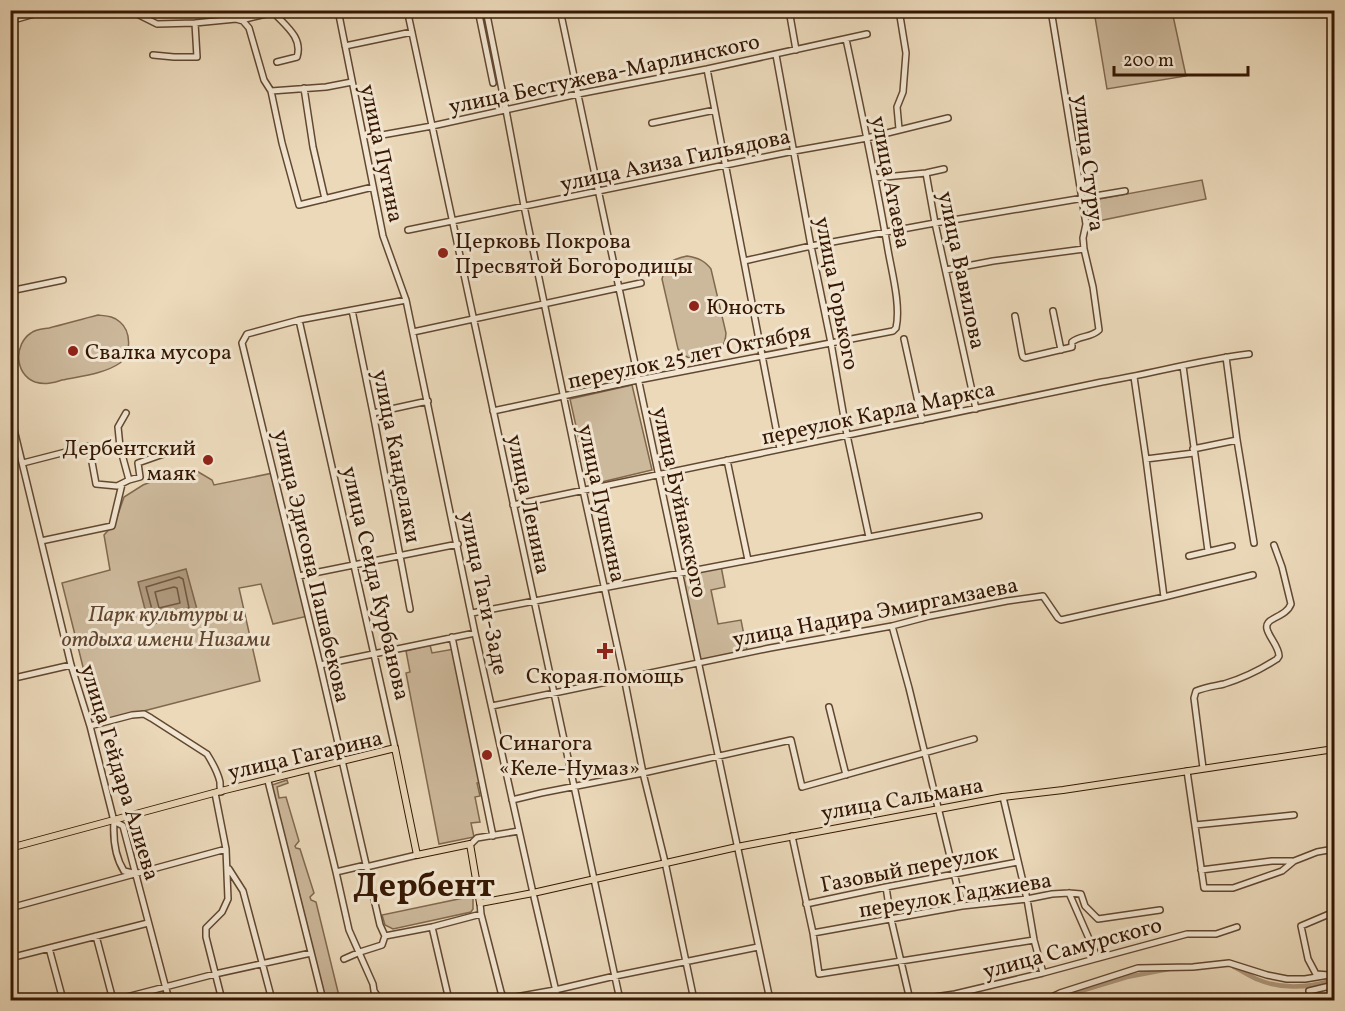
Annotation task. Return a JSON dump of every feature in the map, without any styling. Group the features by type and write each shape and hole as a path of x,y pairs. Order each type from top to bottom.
{"main road":[{"name":"улица Гагарина","path":"218,792 395,747"},
{"name":"улица Сеида Курбанова","path":"395,747 417,855"},
{"name":"улица Гагарина","path":"342,761 394,749 417,855"},
{"name":"улица Сальмана","path":"480,903 534,895 594,878 737,846 1003,797 1335,749"},
{"name":"улица Гагарина","path":"10,848 218,792 311,770"},
{"path":"417,855 470,844 480,903"}],"street":[{"path":"10,21 48,10"},
{"path":"129,10 157,24 236,19 249,28 264,80 271,91 299,205 373,187"},
{"path":"241,21 283,10"},
{"name":"улица Пугина","path":"338,10 383,236 406,300"},
{"path":"478,10 493,83"},
{"name":"улица Пушкина","path":"486,10 583,490 694,1000"},
{"name":"улица Буйнакского","path":"560,10 770,1000"},
{"path":"789,10 796,50"},
{"path":"899,10 906,53 903,92 897,107 899,129"},
{"name":"улица Стуруа","path":"1051,10 1086,224 1083,238 1084,249 1093,287 1099,330 1095,334 1076,338 1072,342 1072,347 1060,350"},
{"name":"улица Ленина","path":"408,12 620,1000"},
{"path":"274,13 297,38 300,48 297,57 277,62"},
{"path":"153,55 197,57 195,23"},
{"path":"345,46 412,32"},
{"name":"улица Бестужева-Марлинского","path":"382,135 776,55 867,34"},
{"name":"улица Атаева","path":"846,39 885,232 897,313 896,328 893,331"},
{"name":"улица Горького","path":"776,55 811,246 869,537"},
{"path":"707,69 780,449"},
{"path":"271,91 327,87 352,82"},
{"path":"304,88 313,147 325,199"},
{"path":"652,123 715,110"},
{"name":"улица Азиза Гильядова","path":"408,230 867,138 948,118"},
{"path":"875,178 944,169"},
{"name":"улица Вавилова","path":"926,173 976,409"},
{"path":"744,261 885,232 1125,191"},
{"path":"946,270 993,261 1084,249"},
{"path":"10,291 63,280"},
{"path":"413,332 641,283"},
{"path":"299,320 406,300"},
{"name":"улица Таги-Заде","path":"406,300 475,633 558,1000"},
{"name":"улица Канделаки","path":"352,310 410,609"},
{"path":"1053,311 1060,350"},
{"name":"улица Вавилова","path":"1015,315 1022,354 1025,358 1060,350"},
{"name":"улица Эдисона Пашабекова","path":"299,320 247,334 242,343 380,925 385,936"},
{"name":"улица Сеида Курбанова","path":"299,320 395,747"},
{"name":"переулок 25 лет Октября","path":"493,411 638,380 893,331"},
{"path":"904,339 922,420"},
{"name":"переулок Карла Маркса","path":"513,505 1249,354"},
{"path":"1226,357 1254,543"},
{"path":"1183,366 1208,551"},
{"path":"1134,377 1164,597"},
{"path":"373,413 428,401"},
{"name":"улица Гейдара Алиева","path":"10,413 71,664 90,726 114,821 123,826 168,1000"},
{"path":"126,413 118,427 120,447 129,480"},
{"path":"1146,459 1194,451 1237,440"},
{"path":"23,464 89,446 96,484 117,486 140,477 138,463 189,445"},
{"path":"727,460 748,560"},
{"path":"42,541 112,526 122,483"},
{"path":"472,613 979,516"},
{"path":"299,576 458,544"},
{"path":"1203,768 1194,698 1196,691 1254,674 1279,656 1279,651 1266,629 1266,624 1289,609 1291,604 1274,545"},
{"path":"1189,556 1232,546"},
{"name":"улица Надира Эмиргамзаева","path":"492,706 624,677 1039,596 1044,596 1061,620 1253,575"},
{"path":"892,626 963,906"},
{"path":"320,665 475,633"},
{"path":"452,637 493,836"},
{"path":"10,679 71,664"},
{"path":"829,707 846,775"},
{"path":"90,726 144,714 207,754 211,760 220,781 218,792 228,866 228,899 222,912 206,928 206,937 222,1000"},
{"path":"512,800 791,740 802,787 974,739"},
{"path":"311,770 349,930 360,952 374,991 380,1000"},
{"path":"1187,771 1204,888 1233,888 1282,871 1294,861 1317,852 1335,849"},
{"path":"268,781 323,1000"},
{"path":"1003,797 1043,973"},
{"path":"1195,825 1294,815"},
{"path":"114,821 113,836 120,865 124,871 135,874"},
{"path":"470,844 477,838 519,831"},
{"path":"792,836 813,933 819,974 1034,940"},
{"path":"10,908 226,849"},
{"path":"336,872 417,855"},
{"path":"1201,870 1272,861 1294,861"},
{"name":"Газовый переулок","path":"806,904 1018,862"},
{"path":"228,866 243,891 272,1000"},
{"path":"886,887 900,961 912,1000"},
{"path":"1069,893 1096,957"},
{"name":"переулок Гаджиева","path":"813,933 963,906 1052,894 1081,894 1085,906 1098,919 1161,910"},
{"path":"480,903 504,1000"},
{"path":"1330,975 1316,974 1308,960 1301,926 1335,912"},
{"path":"345,958 382,945 385,936 481,914"},
{"path":"10,958 148,923"},
{"path":"432,927 449,1000"},
{"name":"улица Самурского","path":"912,1000 955,994 1043,973 1187,934 1216,934 1237,927"},
{"path":"96,936 114,1000 215,974 311,953"},
{"path":"489,1000 504,1000 555,990 758,947"},
{"path":"49,948 63,1000"},
{"path":"1046,1000 1060,993 1138,968 1193,967 1229,963 1287,980 1330,975"},
{"path":"1309,991 1334,984 1330,975"},
{"path":"955,994 957,1000"}],"green space":[{"path":"1094,11 1172,11 1186,76 1107,89"},
{"path":"1202,180 1206,199 1098,221 1094,200"},
{"name":"Юность","path":"687,256 706,263 711,269 726,333 720,349 708,359 692,359 678,349 662,279 670,263"},
{"name":"Свалка мусора","path":"98,315 115,319 124,326 129,342 127,354 120,363 100,372 49,383 35,382 23,373 19,351 25,338 31,333"},
{"path":"632,385 652,470 589,485 570,399"},
{"name":"Парк культуры и отдыха имени Низами","path":"195,470 212,480 214,485 273,473 308,616 273,624 261,584 239,588 260,681 97,723 62,583 110,570 104,535 115,523 124,497 143,485 168,475"},
{"path":"721,566 725,587 711,590 718,624 741,620 747,650 700,660 682,574"},
{"path":"430,645 432,653 454,649 481,782 477,783 480,796 475,797 480,822 471,823 474,837 439,844 406,673 410,672 406,651"},
{"path":"287,780 288,783 277,787 279,798 286,797 299,841 295,846 300,849 314,893 310,897 316,902 340,1000 325,1000 272,785"},
{"path":"473,896 471,912 393,929 385,925 382,915"}],"water":[{"path":"186,569 198,613 149,625 138,582"}],"waterway":[{"path":"1234,967 1256,979 1278,985 1306,986 1334,980"},
{"path":"1056,1000 1127,977 1169,969"}],"place":[{"name":"Церковь Покрова Пресвятой Богородицы","path":"443,253"},
{"name":"Юность","path":"694,306"},
{"name":"Свалка мусора","path":"73,351"},
{"name":"Дербентский маяк","path":"208,460"},
{"name":"Скорая помощь","path":"605,651"},
{"name":"Синагога «Келе-Нумаз»","path":"487,755"}],"district":[{"name":"Дербент","path":"424,884"}]}
